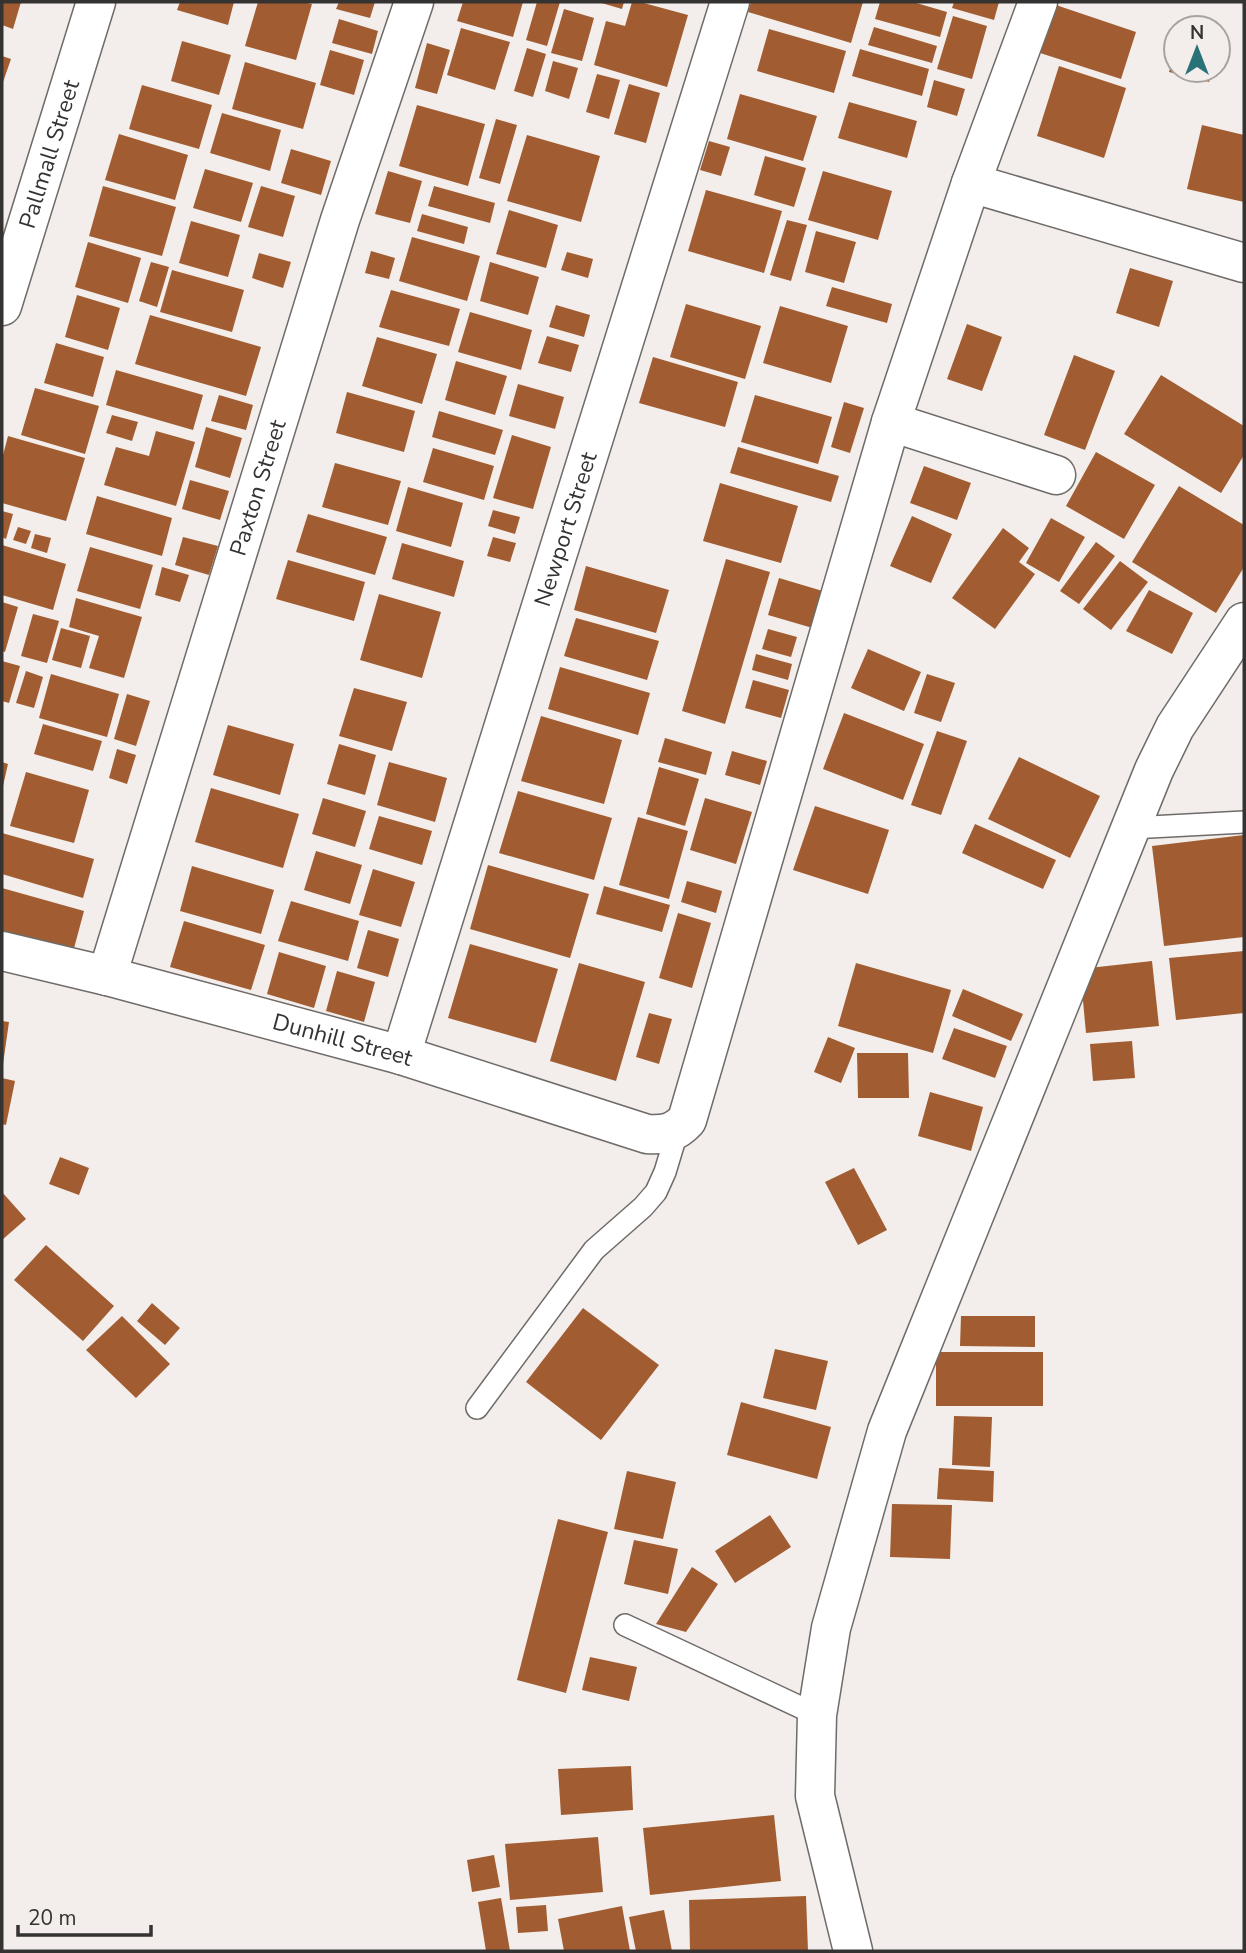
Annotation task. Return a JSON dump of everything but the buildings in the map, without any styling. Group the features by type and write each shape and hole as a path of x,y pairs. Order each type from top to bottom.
{"street":[{"name":"Pallmall Street","path":"2,306 96,2"},
{"name":"Paxton Street","path":"107,976 340,219 414,2"},
{"name":"Newport Street","path":"401,1055 730,2"},
{"path":"678,1129 687,1120 891,422 971,183 1038,2"},
{"path":"971,183 1244,263"},
{"path":"891,422 1056,475"},
{"path":"853,1951 815,1796 817,1715 831,1628 887,1431 1131,828 1175,727 1244,622"},
{"name":"Dunhill Street","path":"2,951 107,976 401,1055 647,1134 664,1135 678,1129"}],"lane":[{"path":"1131,828 1244,822"},
{"path":"477,1408 594,1250 643,1208 656,1192 678,1129"},
{"path":"625,1625 817,1715"}]}
